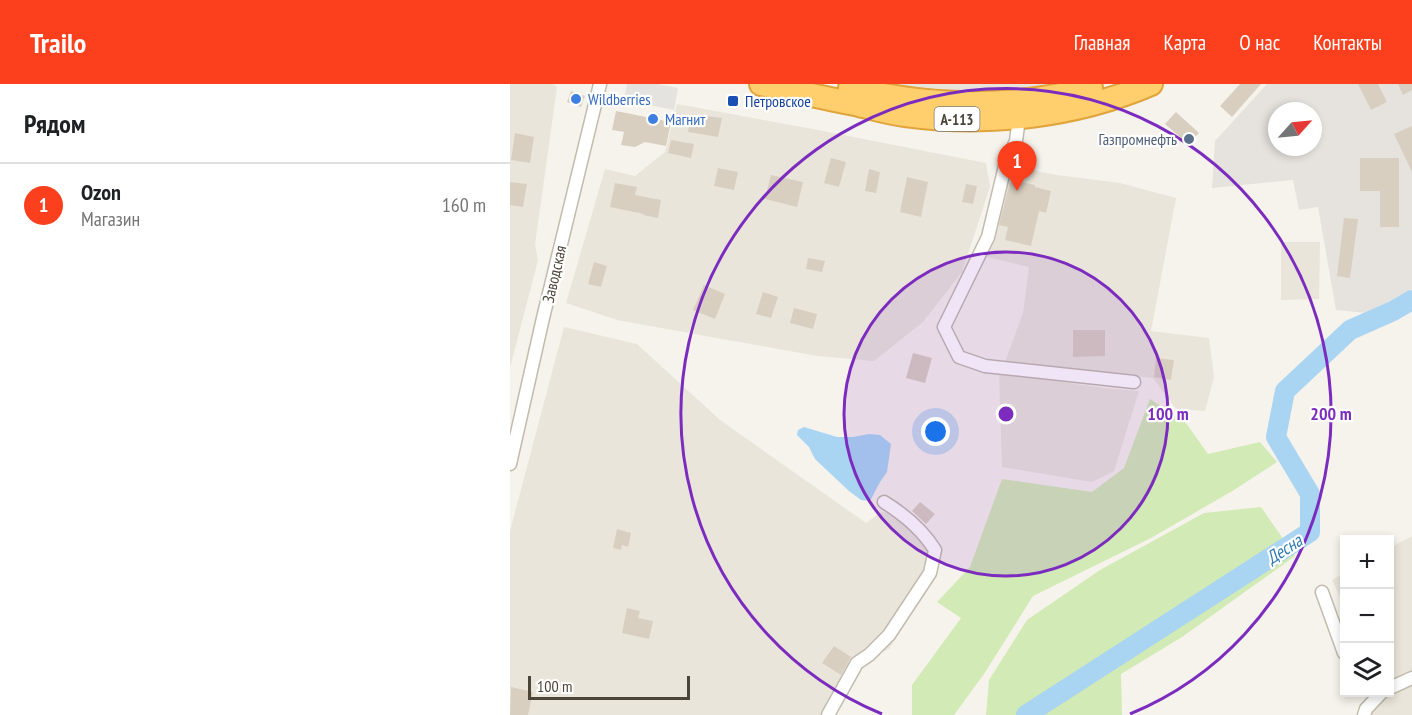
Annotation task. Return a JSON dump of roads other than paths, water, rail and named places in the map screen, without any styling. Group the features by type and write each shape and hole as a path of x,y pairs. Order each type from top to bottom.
{"highway":[{"name":"А-113","path":"762,84 904,115 970,120 1019,118 1081,107 1112,99 1151,84"},
{"name":"А-113","path":"835,84 912,100 970,104 1051,97 1107,84"}],"street":[{"name":"Заводская","path":"510,464 600,84"},
{"path":"1019,118 1016,141 1005,166 988,237 944,327 959,357 985,366 1134,382"},
{"path":"828,715 857,663 869,655 889,635 930,573 935,550 927,536 900,512 884,502"},
{"path":"1322,592 1341,643"},
{"path":"1394,686 1412,678"},
{"path":"1366,710 1378,697"}],"water":[{"path":"804,427 837,437 880,435 891,444 887,472 870,501 861,500 849,491 815,459 809,447 797,435 798,430"}],"waterway":[{"name":"Десна","path":"1026,715 1310,532 1310,494 1276,437 1285,391 1350,330 1412,300"}],"place":[{"name":"Wildberries","path":"576,99"},
{"name":"Петровское","path":"733,101"},
{"name":"Магнит","path":"653,119"},
{"name":"Газпромнефть","path":"1189,139"},
{"name":"Ozon","path":"1017,191"}]}
